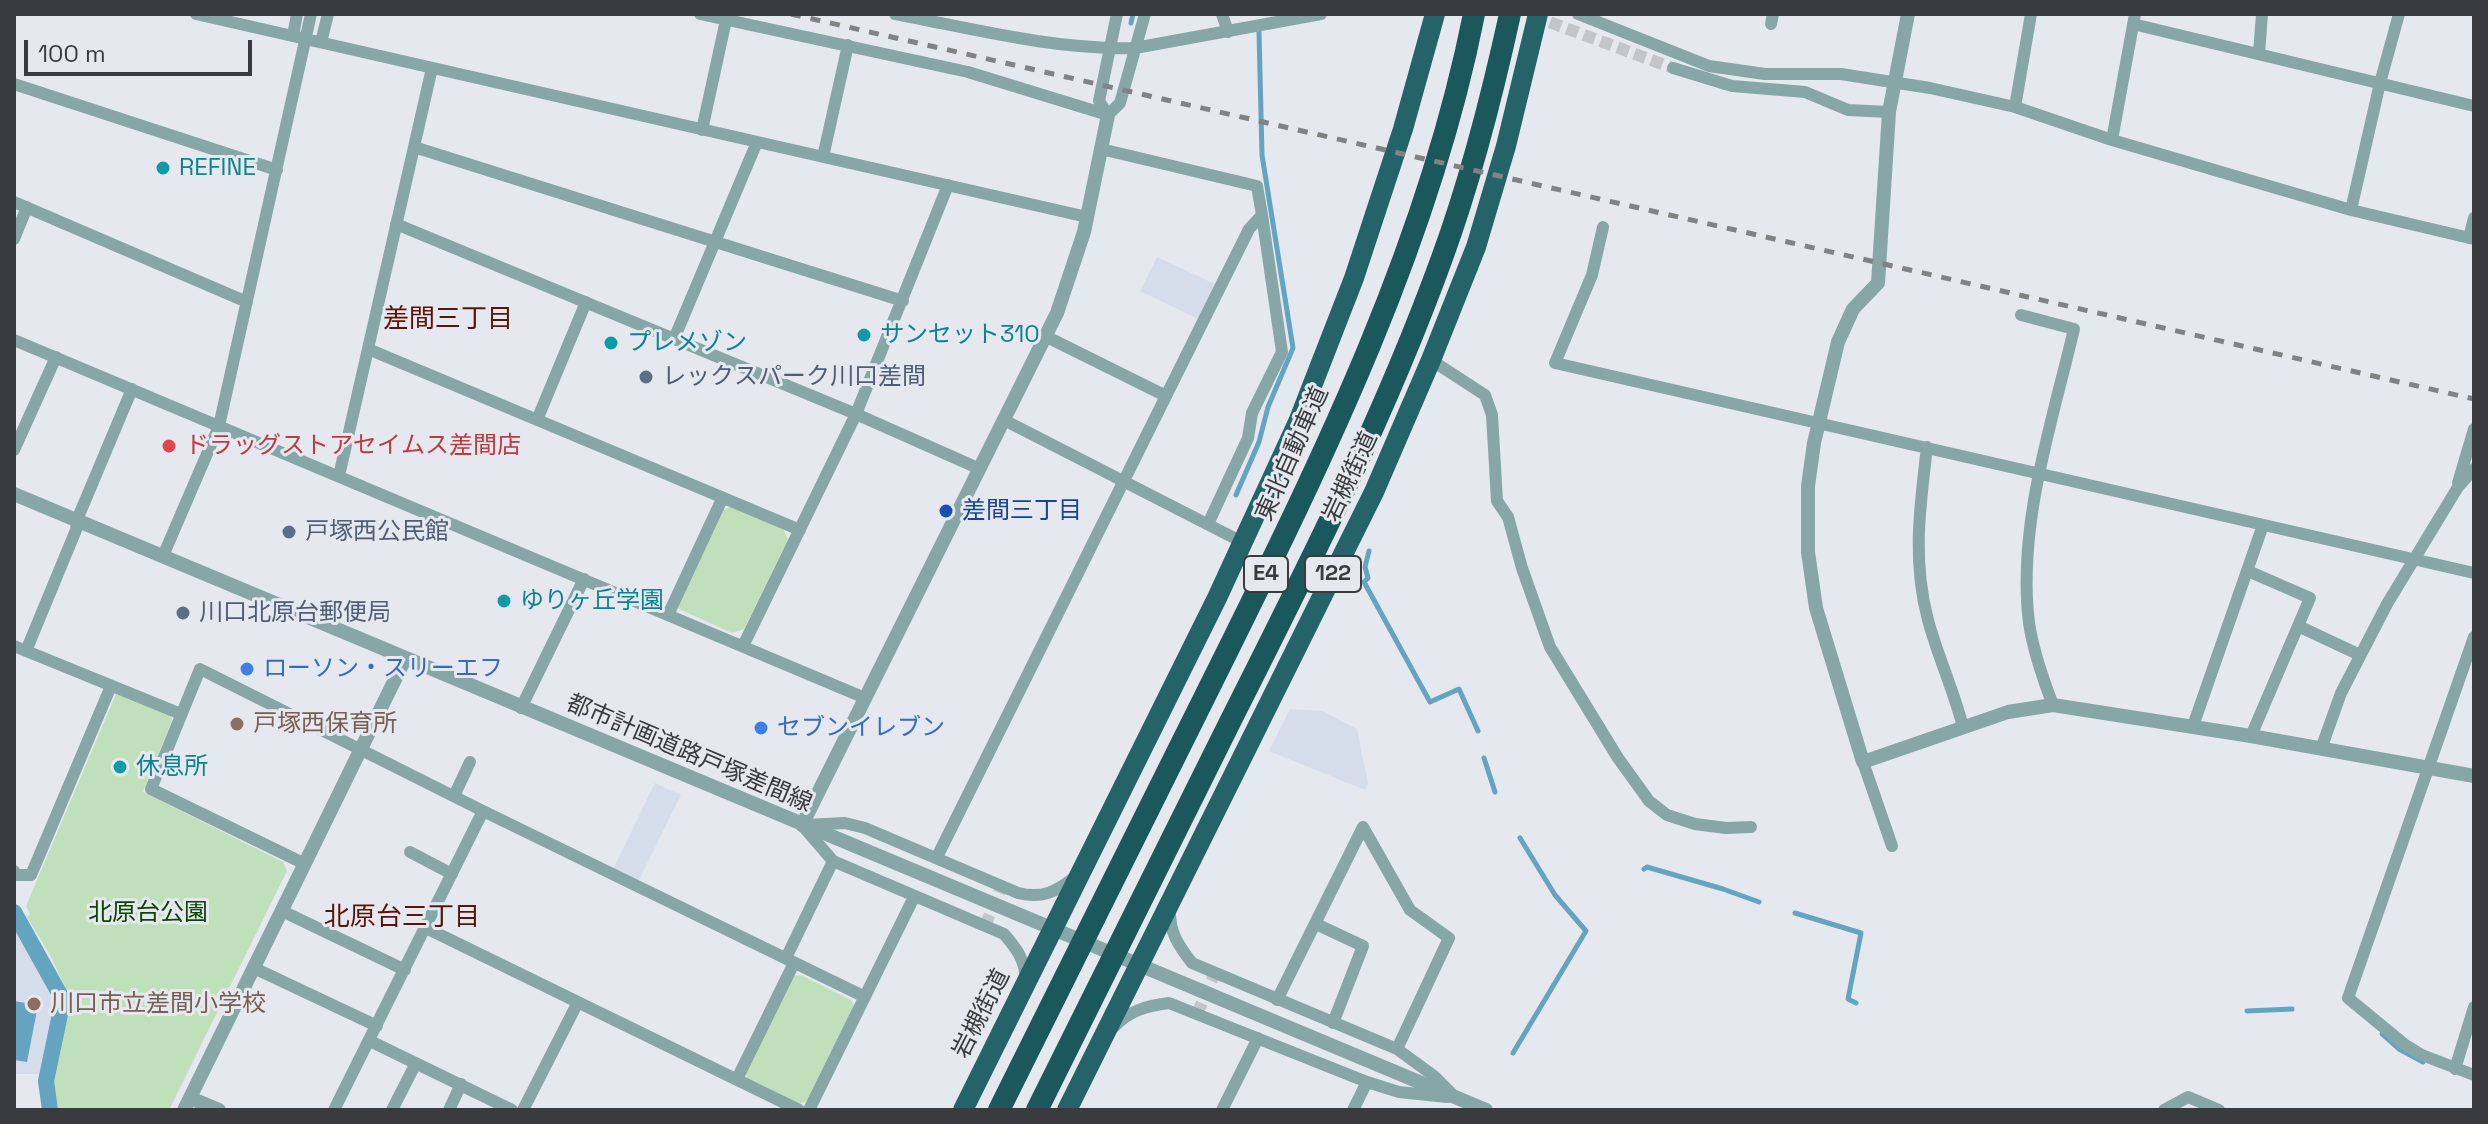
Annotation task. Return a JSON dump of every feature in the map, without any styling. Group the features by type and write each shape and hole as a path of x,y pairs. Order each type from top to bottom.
{"highway":[{"name":"岩槻街道","path":"963,1110 1244,543 1298,422 1354,278 1403,129 1435,14"},
{"name":"東北自動車道","path":"999,1110 1287,531 1339,418 1408,248 1448,124 1474,14"},
{"name":"E4","path":"1037,1110 1317,546 1389,392 1462,199 1510,14"},
{"name":"岩槻街道","path":"1067,1110 1374,492 1431,360 1476,247 1506,146 1538,14"}],"street":[{"path":"196,14 1087,217"},
{"path":"163,556 219,426 277,170 299,37 297,14"},
{"path":"321,42 328,14"},
{"path":"700,14 968,72 1108,115"},
{"path":"895,14 1043,42 1110,48 1135,48 1321,14"},
{"path":"1108,115 1099,101 1117,14"},
{"path":"802,825 980,469 1072,274 1108,115 1120,103 1145,14"},
{"path":"1222,14 1228,32"},
{"path":"1578,14 1709,66 1765,74 1841,74 2015,107 2112,140 2351,210 2472,239 2474,218"},
{"path":"1892,846 1816,608 1806,520 1808,486 1819,422 1838,342 1853,309 1878,283 1889,112 1908,14"},
{"path":"2015,107 2031,14"},
{"path":"2259,54 2262,14"},
{"path":"2351,210 2399,14"},
{"path":"299,37 310,18"},
{"path":"2112,140 2134,19 2259,54 2474,106"},
{"path":"702,130 726,20"},
{"path":"823,157 848,45"},
{"path":"339,476 432,68"},
{"path":"1673,68 1732,86 1805,92 1848,110 1889,112"},
{"path":"14,84 277,170"},
{"path":"674,339 757,142"},
{"path":"414,147 903,301"},
{"path":"1101,149 1257,186 1282,352 1252,413 1248,438 1208,524"},
{"path":"743,646 856,414 948,185"},
{"path":"14,202 247,302"},
{"path":"14,239 27,207"},
{"path":"937,857 1249,229 1262,215"},
{"path":"396,224 856,414 980,469"},
{"path":"1603,227 1592,275 1555,363 2474,573"},
{"path":"537,420 586,302"},
{"path":"2021,315 2074,329 2028,536 2026,581 2029,625 2053,705"},
{"path":"1045,336 1166,396"},
{"path":"14,340 865,698"},
{"path":"368,349 800,530"},
{"path":"14,450 56,357"},
{"path":"1431,360 1485,395 1492,415 1497,501 1508,517 1550,647 1618,758 1649,801 1667,815 1710,826 1751,827"},
{"path":"132,389 77,520 76,530 20,648 181,714"},
{"path":"1004,420 1244,543"},
{"path":"2458,487 2474,429"},
{"path":"1927,447 1917,529 1921,587 1928,620 1963,727"},
{"path":"2321,749 2341,693 2387,604 2458,487 2474,469"},
{"name":"都市計画道路戸塚差間線","path":"14,494 1455,1097"},
{"path":"668,615 722,499"},
{"path":"2193,726 2263,525"},
{"path":"2248,571 2310,598 2251,736"},
{"path":"521,708 584,579"},
{"path":"2298,626 2360,655"},
{"path":"2474,637 2348,998 2404,1044 2422,1055 2474,1075"},
{"path":"219,1110 187,1104 405,659"},
{"path":"305,864 151,789 200,669 865,997"},
{"path":"14,871 16,875 31,875 111,686"},
{"path":"1863,762 2008,712 2053,705 2193,726 2474,776"},
{"path":"454,796 470,762"},
{"path":"334,1110 483,811"},
{"path":"802,825 845,823 865,828 1018,893 1035,897 1058,890 1083,870"},
{"path":"802,825 833,861 1004,934 1021,954 1026,987"},
{"path":"1277,1000 1363,827 1410,910 1449,938 1397,1049"},
{"path":"410,852 452,874"},
{"path":"737,1079 833,861"},
{"path":"809,1110 914,897"},
{"path":"1170,901 1170,922 1176,942 1192,963 1397,1049 1434,1076 1455,1097"},
{"path":"282,911 405,970"},
{"path":"1316,924 1363,946 1333,1023"},
{"path":"426,928 799,1110"},
{"path":"254,968 377,1026"},
{"path":"523,1110 578,1002"},
{"path":"1102,1040 1122,1018 1142,1007 1169,1003 1367,1082 1399,1092 1455,1097 1486,1110"},
{"path":"2455,1069 2474,1007"},
{"path":"1222,1110 1258,1038"},
{"path":"370,1041 512,1110"},
{"path":"392,1110 416,1063"},
{"path":"1353,1110 1367,1082"},
{"path":"449,1110 461,1084"},
{"path":"2164,1110 2188,1097 2219,1110"}],"shaded area":[{"path":"1157,257 1217,285 1200,320 1140,291"},
{"path":"1290,709 1322,711 1357,729 1368,784 1365,790 1269,751"},
{"path":"655,783 681,795 638,882 613,869"},
{"name":"川口市立差間小学校","path":"14,924 54,995 54,1013 39,1074 14,1074"}],"green space":[{"path":"730,507 783,529 788,539 744,629 732,633 679,609 676,604 722,510"},
{"name":"北原台公園","path":"121,693 169,711 172,720 143,792 283,862 287,871 169,1110 55,1110 51,1081 71,999 27,917 30,914 26,906 116,694"},
{"path":"801,975 851,1000 855,1009 811,1099 800,1104 747,1078 745,1071 791,976"}],"water":[{"path":"14,1001 38,1005 27,1062 14,1060"}],"waterway":[{"path":"1131,23 1133,14"},
{"path":"1236,495 1293,348 1262,155 1259,32"},
{"path":"1369,551 1365,567 1368,578 1364,582 1430,702 1459,689 1478,731"},
{"path":"1484,758 1495,792"},
{"path":"1513,1053 1586,931 1555,895 1520,838"},
{"path":"1644,869 1647,867 1759,902"},
{"path":"14,912 63,1000 46,1081 50,1110"},
{"path":"1795,913 1861,933 1848,999 1856,1003"},
{"path":"2247,1011 2292,1009"},
{"path":"2382,1034 2399,1049 2423,1062"}],"tunnel":[{"path":"1533,16 1673,68"},
{"path":"985,926 1002,886"},
{"path":"1197,1014 1215,973"}],"railway":[{"path":"791,14 2474,399"}],"place":[{"name":"REFINE","path":"163,168"},
{"name":"サンセット310","path":"864,335"},
{"name":"プレメゾン","path":"611,343"},
{"name":"レックスパーク川口差間","path":"646,377"},
{"name":"ドラッグストアセイムス差間店","path":"169,446"},
{"name":"差間三丁目","path":"946,511"},
{"name":"戸塚西公民館","path":"289,532"},
{"name":"ゆりヶ丘学園","path":"504,601"},
{"name":"川口北原台郵便局","path":"183,613"},
{"name":"ローソン・スリーエフ","path":"247,669"},
{"name":"戸塚西保育所","path":"237,724"},
{"name":"セブンイレブン","path":"761,728"},
{"name":"休息所","path":"120,767"},
{"name":"川口市立差間小学校","path":"34,1004"}],"district":[{"name":"差間三丁目","path":"448,320"},
{"name":"北原台三丁目","path":"402,918"}]}
